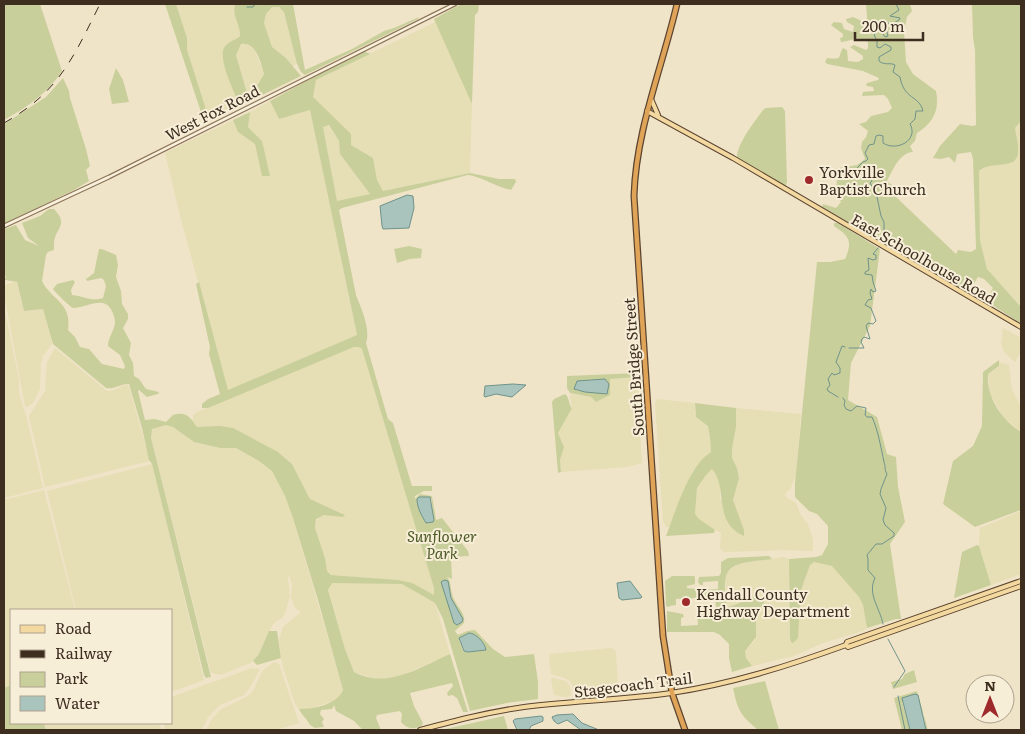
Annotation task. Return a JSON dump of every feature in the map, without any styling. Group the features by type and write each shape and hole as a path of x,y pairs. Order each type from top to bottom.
{"highway":[{"name":"South Bridge Street","path":"677,4 647,111 637,160 634,189 663,635 672,693 685,730"}],"main road":[{"path":"651,99 660,117"},
{"name":"East Schoolhouse Road","path":"647,111 698,138 1021,327"},
{"name":"Stagecoach Trail","path":"846,645 847,642 1021,581"},
{"name":"Stagecoach Trail","path":"420,730 470,717 514,709 672,693 757,674 846,645 848,647 1021,586"}],"street":[{"name":"West Fox Road","path":"4,226 109,177 455,4"}],"shaded area":[{"path":"176,4 235,4 235,18 240,36 225,47 223,56 240,106 215,118 207,115 187,50 187,38"},
{"path":"272,7 279,7 284,12 297,64 292,66 286,58 272,47 264,23 266,14"},
{"path":"437,21 472,104 470,173 383,191 377,180 373,158 351,145 313,97 316,80"},
{"path":"246,43 255,51 264,74 256,88 254,98 249,100 236,55 239,46"},
{"path":"270,101 279,119 310,110 357,336 228,390 181,220 165,153 233,120 238,132 255,144 262,176 262,141 248,127 250,112"},
{"path":"1021,121 1021,307 987,269 980,240 979,171 989,165 1007,164 1016,160 1018,150 1015,128"},
{"path":"328,125 339,141 340,154 370,194 337,201 323,126"},
{"path":"16,281 24,311 43,309 52,341 41,363 40,389 33,403 27,407 25,406 4,294 5,285"},
{"path":"4,306 19,380 19,393 43,488 4,498"},
{"path":"1003,328 1021,338 1021,352 1015,362 1004,352 1001,344"},
{"path":"354,347 359,347 363,350 434,588 434,595 398,580 331,575 327,571 325,558 315,528 317,519 320,516 342,513 310,499 292,464 278,452 226,427 197,427 193,421 193,415 197,412"},
{"path":"55,348 107,391 127,384 150,461 45,487 29,416 45,391 47,362"},
{"path":"999,362 1009,365 1012,389 1021,407 1021,432 1004,418 990,394 988,374 999,367"},
{"path":"636,378 637,382 642,463 628,467 561,472 560,461 563,444 558,433 572,408 571,394 591,397 596,402 608,396 610,379"},
{"path":"657,399 695,403 695,413 708,426 710,438 711,453 708,453 693,471 683,491 670,527 666,527 663,521 655,403"},
{"path":"736,408 801,414 796,475 790,489 785,494 786,497 796,503 801,515 808,524 813,539 813,551 724,552 720,549 721,533 709,527 695,514 697,488 712,469 720,482 720,499 737,512 733,500 739,478 737,468 732,459"},
{"path":"166,425 173,427 194,442 220,448 236,448 272,471 285,496 293,518 341,683 343,691 334,701 307,709 299,709 295,704 282,664 279,640 283,627 301,612 295,608 291,598 292,585 289,575 290,596 285,613 283,617 273,624 259,654 251,663 221,675 211,673 151,438 152,429"},
{"path":"152,464 204,680 172,692 172,609 76,609 47,491"},
{"path":"44,490 75,609 10,609 10,685 4,688 4,500"},
{"path":"1021,511 1021,574 991,585 979,546 980,528"},
{"path":"784,557 789,559 790,638 801,590 810,565 814,562 832,566 859,597 863,605 867,628 863,631 823,643 794,656 752,666 746,658 745,651 755,640 756,614 765,603 746,599 726,607 725,578 728,571 739,563"},
{"path":"332,583 402,584 435,603 450,654 387,680 372,678 354,672 345,649 328,589"},
{"path":"611,648 616,653 618,687 613,693 577,695 570,681 551,674 550,654"},
{"path":"274,662 279,664 299,723 276,730 206,730 220,710 248,696 253,691 262,671"},
{"path":"252,668 260,669 244,695 220,705 208,717 202,730 165,730 164,724 172,724 172,697"},
{"path":"551,679 566,681 570,686 571,696 554,695"},
{"path":"44,724 159,724 161,729 46,730"}],"green space":[{"path":"4,4 40,4 62,71 36,99 4,120"},
{"path":"165,4 176,4 187,38 187,50 209,119 207,123 203,118"},
{"path":"235,4 293,4 305,70 352,49 384,31 419,17 305,75 297,64 284,12 279,7 272,7 266,14 264,23 272,47 286,58 301,76 254,99 254,91 264,74 254,49 246,44 241,44 236,55 249,100 240,106 223,60 225,46 240,36 234,9"},
{"path":"461,4 479,4 478,12 475,15 472,104 434,19"},
{"path":"866,4 910,4 912,11 907,17 904,31 906,62 913,74 936,91 937,104 931,120 917,133 915,141 910,146 913,152 904,155 900,159 887,181 897,189 899,194 896,197 956,254 958,250 971,252 976,249 973,159 971,152 957,154 955,163 949,157 933,158 940,146 960,124 976,125 972,4 1021,4 1021,121 1015,128 1018,146 1017,158 1009,163 990,166 979,171 980,240 987,269 1021,307 1021,324 988,302 988,297 993,288 984,279 978,277 968,293 822,207 823,204 836,208 841,202 836,191 837,178 832,173 833,169 857,165 865,159 861,148 868,131 859,124 866,122 871,116 888,112 892,108 884,95 862,96 863,92 874,91 873,87 866,85 867,83 879,78 863,71 825,62 827,58 838,58 843,48 847,50 848,61 858,62 863,59 863,56 850,47 854,45 866,50 868,42 857,39 841,42 840,38 843,37 843,34 831,25 834,22 842,23 844,29 853,32 854,26 847,22 846,19 853,17 866,23"},
{"name":"Sunflower Park","path":"362,50 370,54 316,80 313,97 351,134 351,145 373,158 377,180 383,191 470,173 499,179 515,179 516,182 511,190 468,175 339,210 356,295 366,325 366,343 388,419 393,423 412,486 432,486 432,491 424,491 415,496 415,499 420,494 432,496 436,520 442,518 468,551 469,556 451,557 452,579 447,577 450,581 454,600 464,619 464,623 455,631 458,635 475,630 493,649 505,657 534,654 538,682 538,699 470,711 443,619 435,603 402,584 332,583 328,590 345,649 354,672 366,677 391,678 403,675 450,654 468,712 463,712 457,698 452,695 448,696 447,693 453,686 452,683 410,693 423,724 417,728 409,728 401,722 402,714 400,711 377,715 376,718 381,730 363,730 354,721 336,711 334,705 332,709 321,710 320,714 324,719 322,722 324,727 315,728 310,725 299,709 330,703 343,690 318,600 285,496 272,471 259,461 236,448 220,448 194,442 173,427 166,425 152,429 151,438 211,677 206,678 152,464 149,460 129,384 106,388 53,344 43,309 24,311 17,282 5,280 4,282 4,276 6,277 4,273 4,229 16,225 25,240 39,246 28,238 22,223 40,216 49,209 54,209 61,219 61,223 55,237 54,250 46,255 42,281 64,307 67,313 68,330 75,337 80,347 89,349 102,364 124,369 125,366 120,355 108,346 115,323 114,315 110,308 103,303 98,303 73,308 53,289 57,284 73,280 75,282 71,290 72,295 91,299 103,298 106,286 104,280 101,278 87,281 86,279 94,273 99,249 116,255 118,265 116,277 121,291 122,304 128,314 128,319 123,328 131,343 129,355 133,363 134,376 139,379 146,389 159,392 147,397 138,391 145,420 155,419 166,422 173,415 184,414 197,427 220,426 233,428 278,452 292,464 310,499 345,515 343,517 324,515 316,519 315,528 325,558 327,571 331,575 398,580 412,583 434,595 434,588 362,349 354,347 208,408 202,408 202,404 208,399 220,394 209,354 210,347 196,284 199,282 228,390 357,335 310,110 279,119 270,101","holes":["329,125 339,141 340,154 370,194 337,201 323,127","419,497 431,498 434,520 426,523 417,503","469,633 472,634 482,642 486,650 463,651 459,640"]},
{"path":"116,68 123,80 129,102 112,104 109,89"},
{"path":"63,78 69,91 86,149 90,166 86,170 89,181 4,224 4,124 46,97"},
{"path":"782,107 785,111 787,182 785,187 737,158 743,140 763,110 766,108"},
{"path":"250,112 248,127 262,141 270,176 262,176 255,144 238,132 233,120"},
{"path":"834,223 838,223 880,249 870,326 851,363 848,400 877,417 887,454 896,457 898,487 905,522 890,544 901,619 867,628 863,605 859,597 832,566 814,562 810,565 801,590 798,638 793,643 790,638 789,559 822,555 828,544 828,526 817,514 809,511 795,497 795,483 817,262 845,259 849,248 846,236 834,226"},
{"path":"409,246 422,249 421,258 397,263 394,249"},
{"path":"999,360 999,366 988,374 988,383 997,407 1008,421 1021,432 1021,510 975,527 943,504 953,461 973,446 982,426 983,372"},
{"path":"638,373 637,377 610,379 610,395 596,402 591,397 570,393 567,388 567,376","holes":["605,379 609,384 587,392 575,390 587,380"]},
{"path":"565,394 572,408 558,433 564,447 560,460 561,472 558,473 552,402 554,399"},
{"path":"695,403 736,408 736,427 732,458 739,478 733,500 744,530 744,536 734,530 724,514 720,486 712,469 697,488 695,514 715,530 714,533 666,536 689,478 703,458 711,452 708,426 696,417"},
{"path":"977,545 979,546 991,585 954,598 962,552"},
{"path":"769,556 772,559 739,564 727,573 725,581 727,607 754,597 764,599 764,605 756,614 756,637 745,651 746,658 752,666 732,672 729,644 714,632 667,632 667,611 683,614 681,626 698,625 697,612 702,612 704,616 718,617 715,597 712,595 707,598 699,598 699,590 718,589 718,581 703,582 703,585 700,585 698,582 699,577 719,576 721,573 721,562 728,558"},
{"path":"672,576 695,577 695,584 687,586 687,588 696,589 698,604 696,598 676,599 676,605 666,606 665,581"},
{"path":"269,631 277,631 281,658 257,665 253,661 259,654"},
{"path":"914,670 917,682 893,689 891,682 902,679 905,674"},
{"path":"765,681 779,730 758,730 743,716 736,702 733,688"},
{"path":"10,685 10,724 44,724 46,730 4,730 4,688"},
{"path":"917,691 928,730 926,730 923,713 902,702 910,730 902,730 894,698"},
{"path":"504,716 508,730 441,730"}],"water":[{"path":"407,195 413,196 414,208 409,228 383,229 380,206"},
{"path":"605,379 609,384 607,394 574,389 577,381"},
{"path":"526,385 512,397 496,394 484,396 485,386"},
{"path":"419,497 430,497 433,522 426,523 423,518 417,502"},
{"path":"444,580 448,581 451,598 463,619 457,625 454,623 441,582"},
{"path":"630,581 642,597 622,600 619,598 617,583"},
{"path":"469,633 480,639 486,650 464,651 459,638"},
{"path":"915,694 918,695 926,730 910,730 902,698"},
{"path":"573,714 582,723 599,730 581,730 567,720 558,724 552,717"},
{"path":"541,716 543,721 531,726 529,730 517,730 513,721 515,719"}],"waterway":[{"path":"247,7 253,7 255,4"},
{"path":"881,242 884,237 884,222 876,192 870,183 874,170 858,173 856,169 868,159 865,153 869,145 874,144 876,136 883,136 883,143 889,145 894,146 905,143 912,135 910,124 915,119 916,111 923,111 918,102 905,90 900,77 893,72 895,65 879,61 879,57 891,50 891,47 885,44 880,48 877,47 874,35 880,29 883,30 885,37 888,36 885,25 887,23 892,24 900,18 890,16 899,10 896,4"},
{"path":"849,348 864,348 861,342 862,339 864,337 870,339 866,326 868,323 873,324 876,321 871,308 865,305 868,300 872,299 871,289 873,292 876,291 872,275 865,274 865,272 869,270 868,258 876,259 876,255 873,254 878,248"},
{"path":"838,397 828,391 827,389 830,385 828,379 832,373 834,375 840,373 840,368 836,362 842,346 845,347"},
{"path":"843,398 846,409 851,411 857,406 866,408 865,415 872,417 878,433 887,474 880,494 886,508 883,520 885,525 894,533 894,536 882,544 876,544 867,555 868,570 875,578 872,590 873,595 883,624"},
{"path":"888,639 905,671 894,687"},
{"path":"898,696 905,730"}],"railway":[{"path":"4,123 23,111 51,86 72,57 100,4"}],"place":[{"name":"Yorkville Baptist Church","path":"809,180"},
{"name":"Kendall County Highway Department","path":"686,602"}]}
